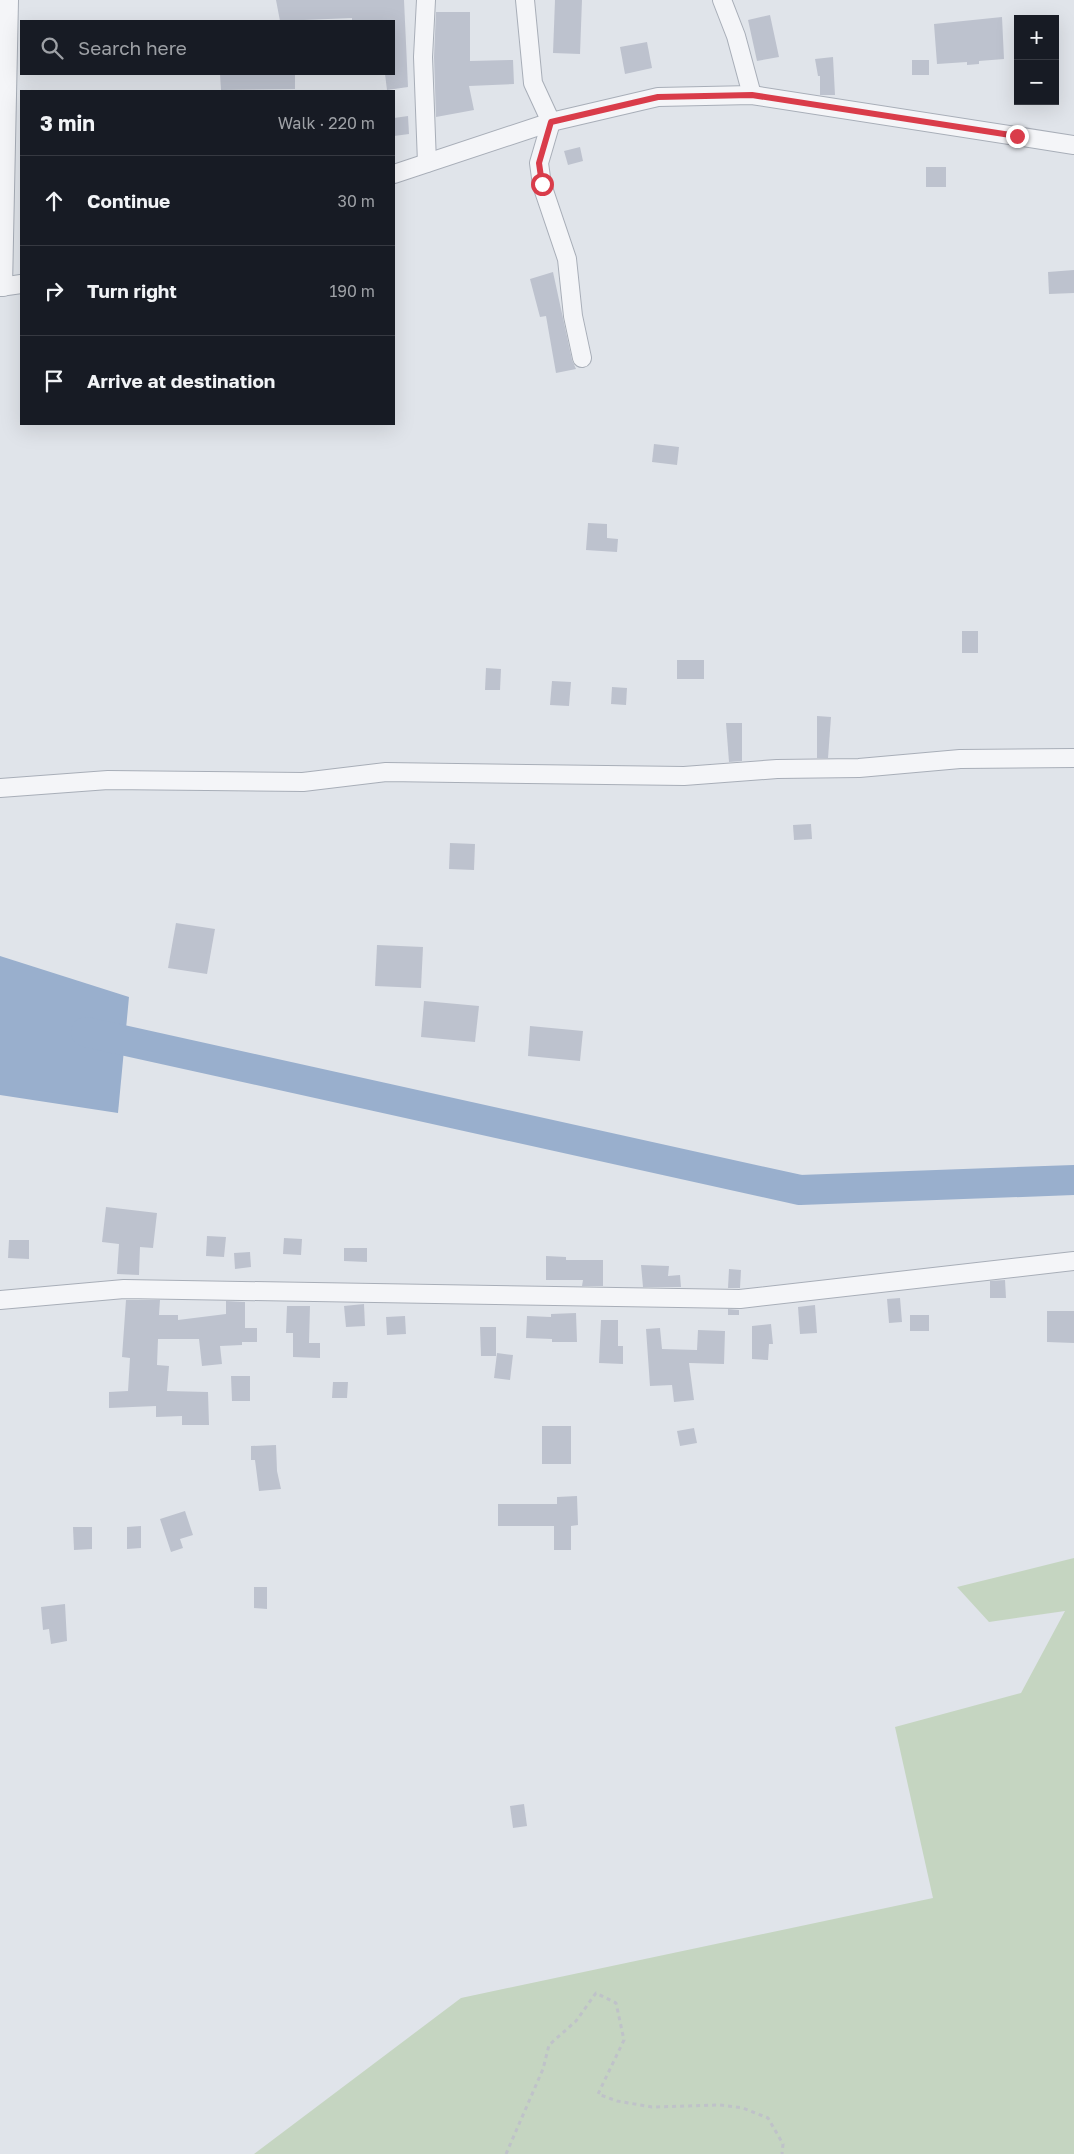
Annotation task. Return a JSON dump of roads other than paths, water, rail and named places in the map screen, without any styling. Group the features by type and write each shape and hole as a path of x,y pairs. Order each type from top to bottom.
{"street":[{"path":"9,0 2,287 20,284"},
{"path":"426,0 423,57 427,163"},
{"path":"525,0 533,83 551,122 539,163 542,184 567,259 573,316 582,358"},
{"path":"722,0 736,36 752,95"},
{"path":"395,174 551,122 658,97 752,95 1074,145"},
{"path":"0,788 108,780 303,782 386,772 480,771 684,776 777,769 859,768 960,759 1074,758"},
{"path":"0,1300 124,1289 740,1299 1074,1261"}],"water":[{"path":"0,956 129,997 118,1113 0,1095"}],"waterway":[{"path":"86,1032 800,1190 1074,1180"}]}
